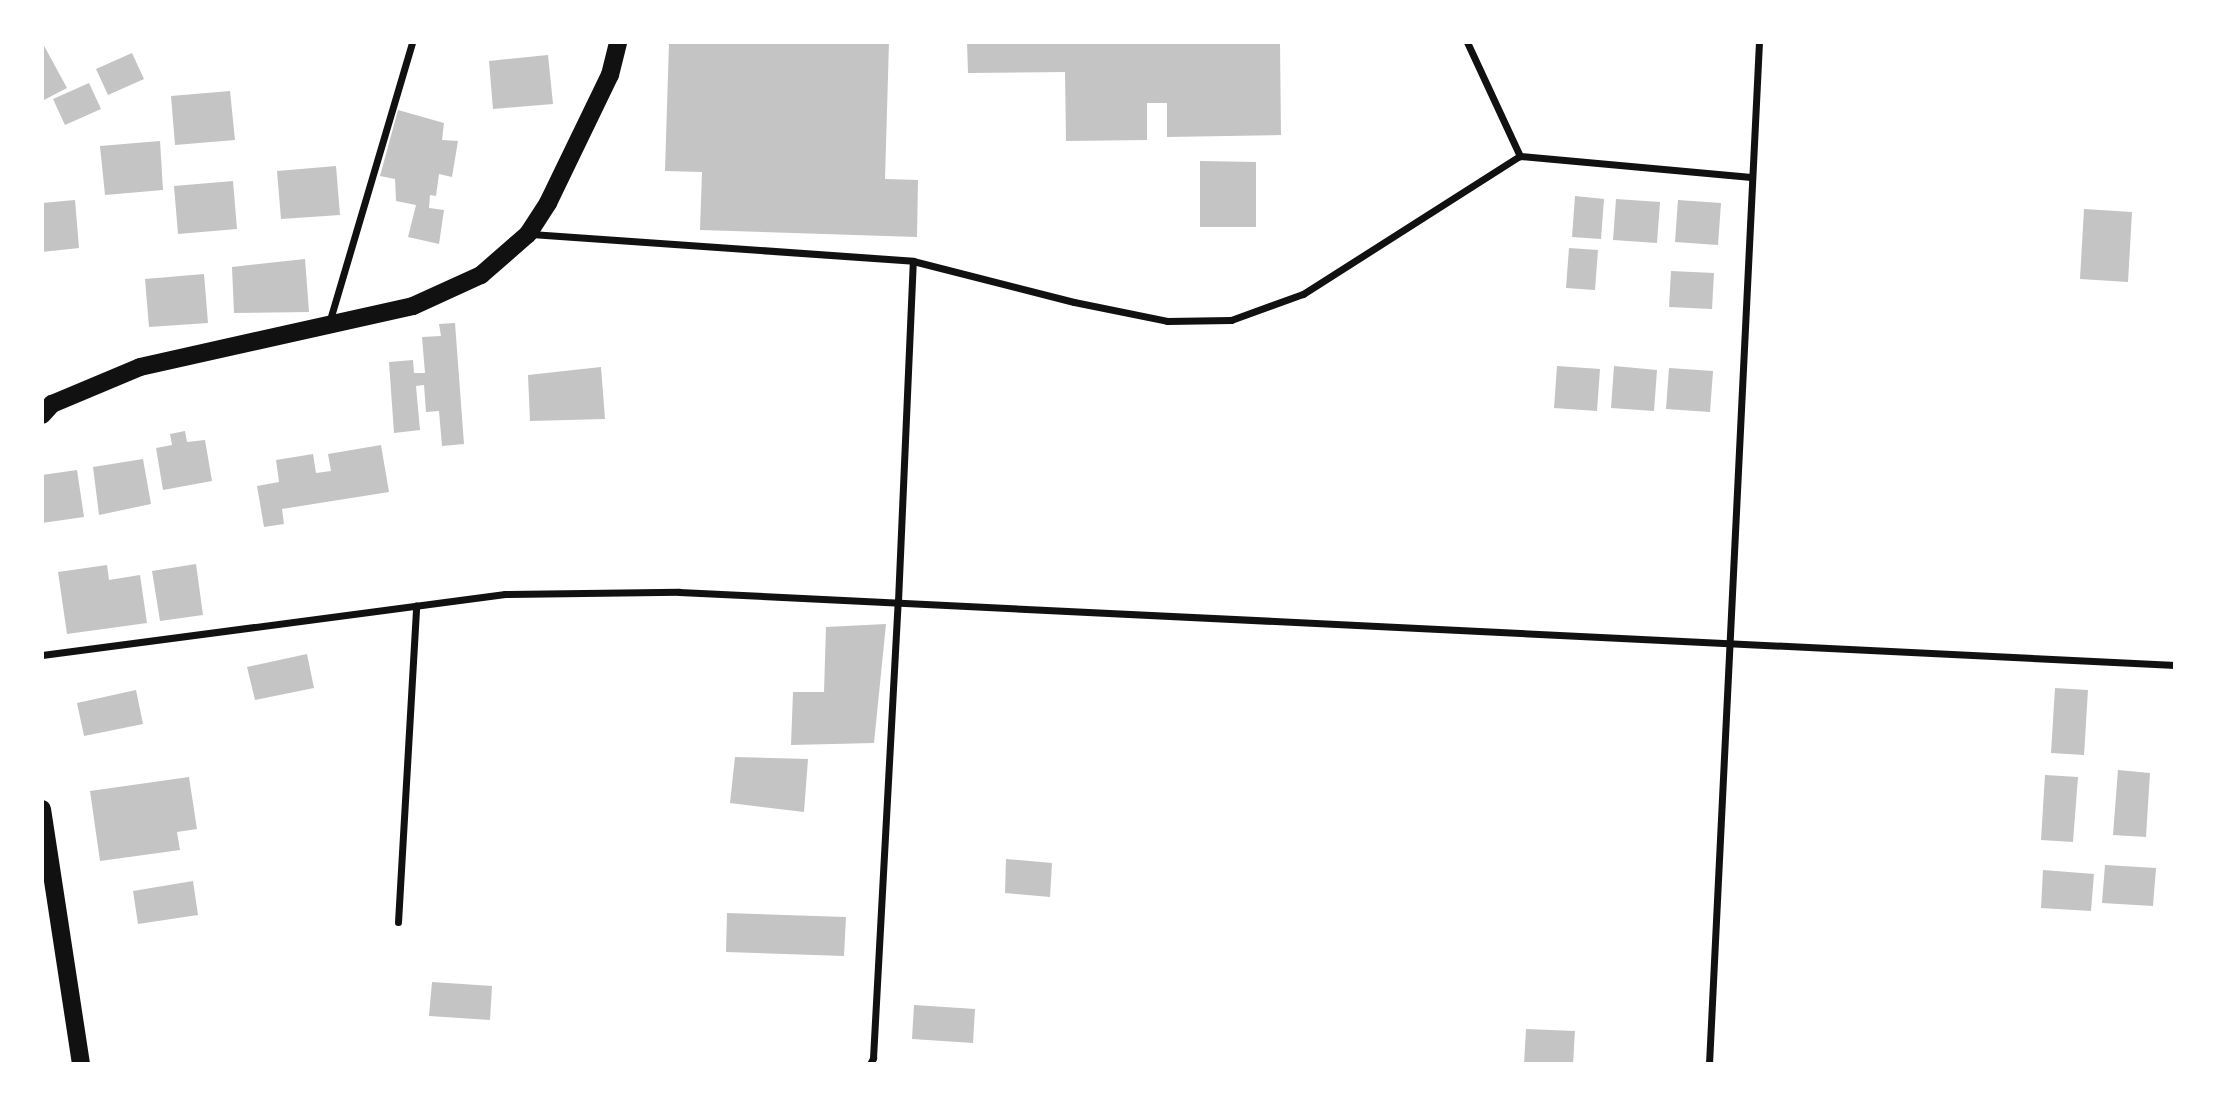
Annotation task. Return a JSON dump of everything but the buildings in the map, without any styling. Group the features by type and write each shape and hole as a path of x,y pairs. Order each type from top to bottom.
{"main road":[{"path":"42,415 52,404 140,367 413,306 481,275 528,234 548,203 610,75 618,42"},
{"path":"42,809 81,1064"}],"street":[{"path":"328,325 412,42"},
{"path":"1467,42 1520,156"},
{"path":"1709,1064 1759,42"},
{"path":"528,234 913,261 1074,302 1167,321 1231,320 1303,293 1520,156 1751,177"},
{"path":"870,1064 874,1044 898,601 913,261"},
{"path":"42,655 505,594 652,592 898,601 2175,665"},
{"path":"398,922 416,606"}]}
